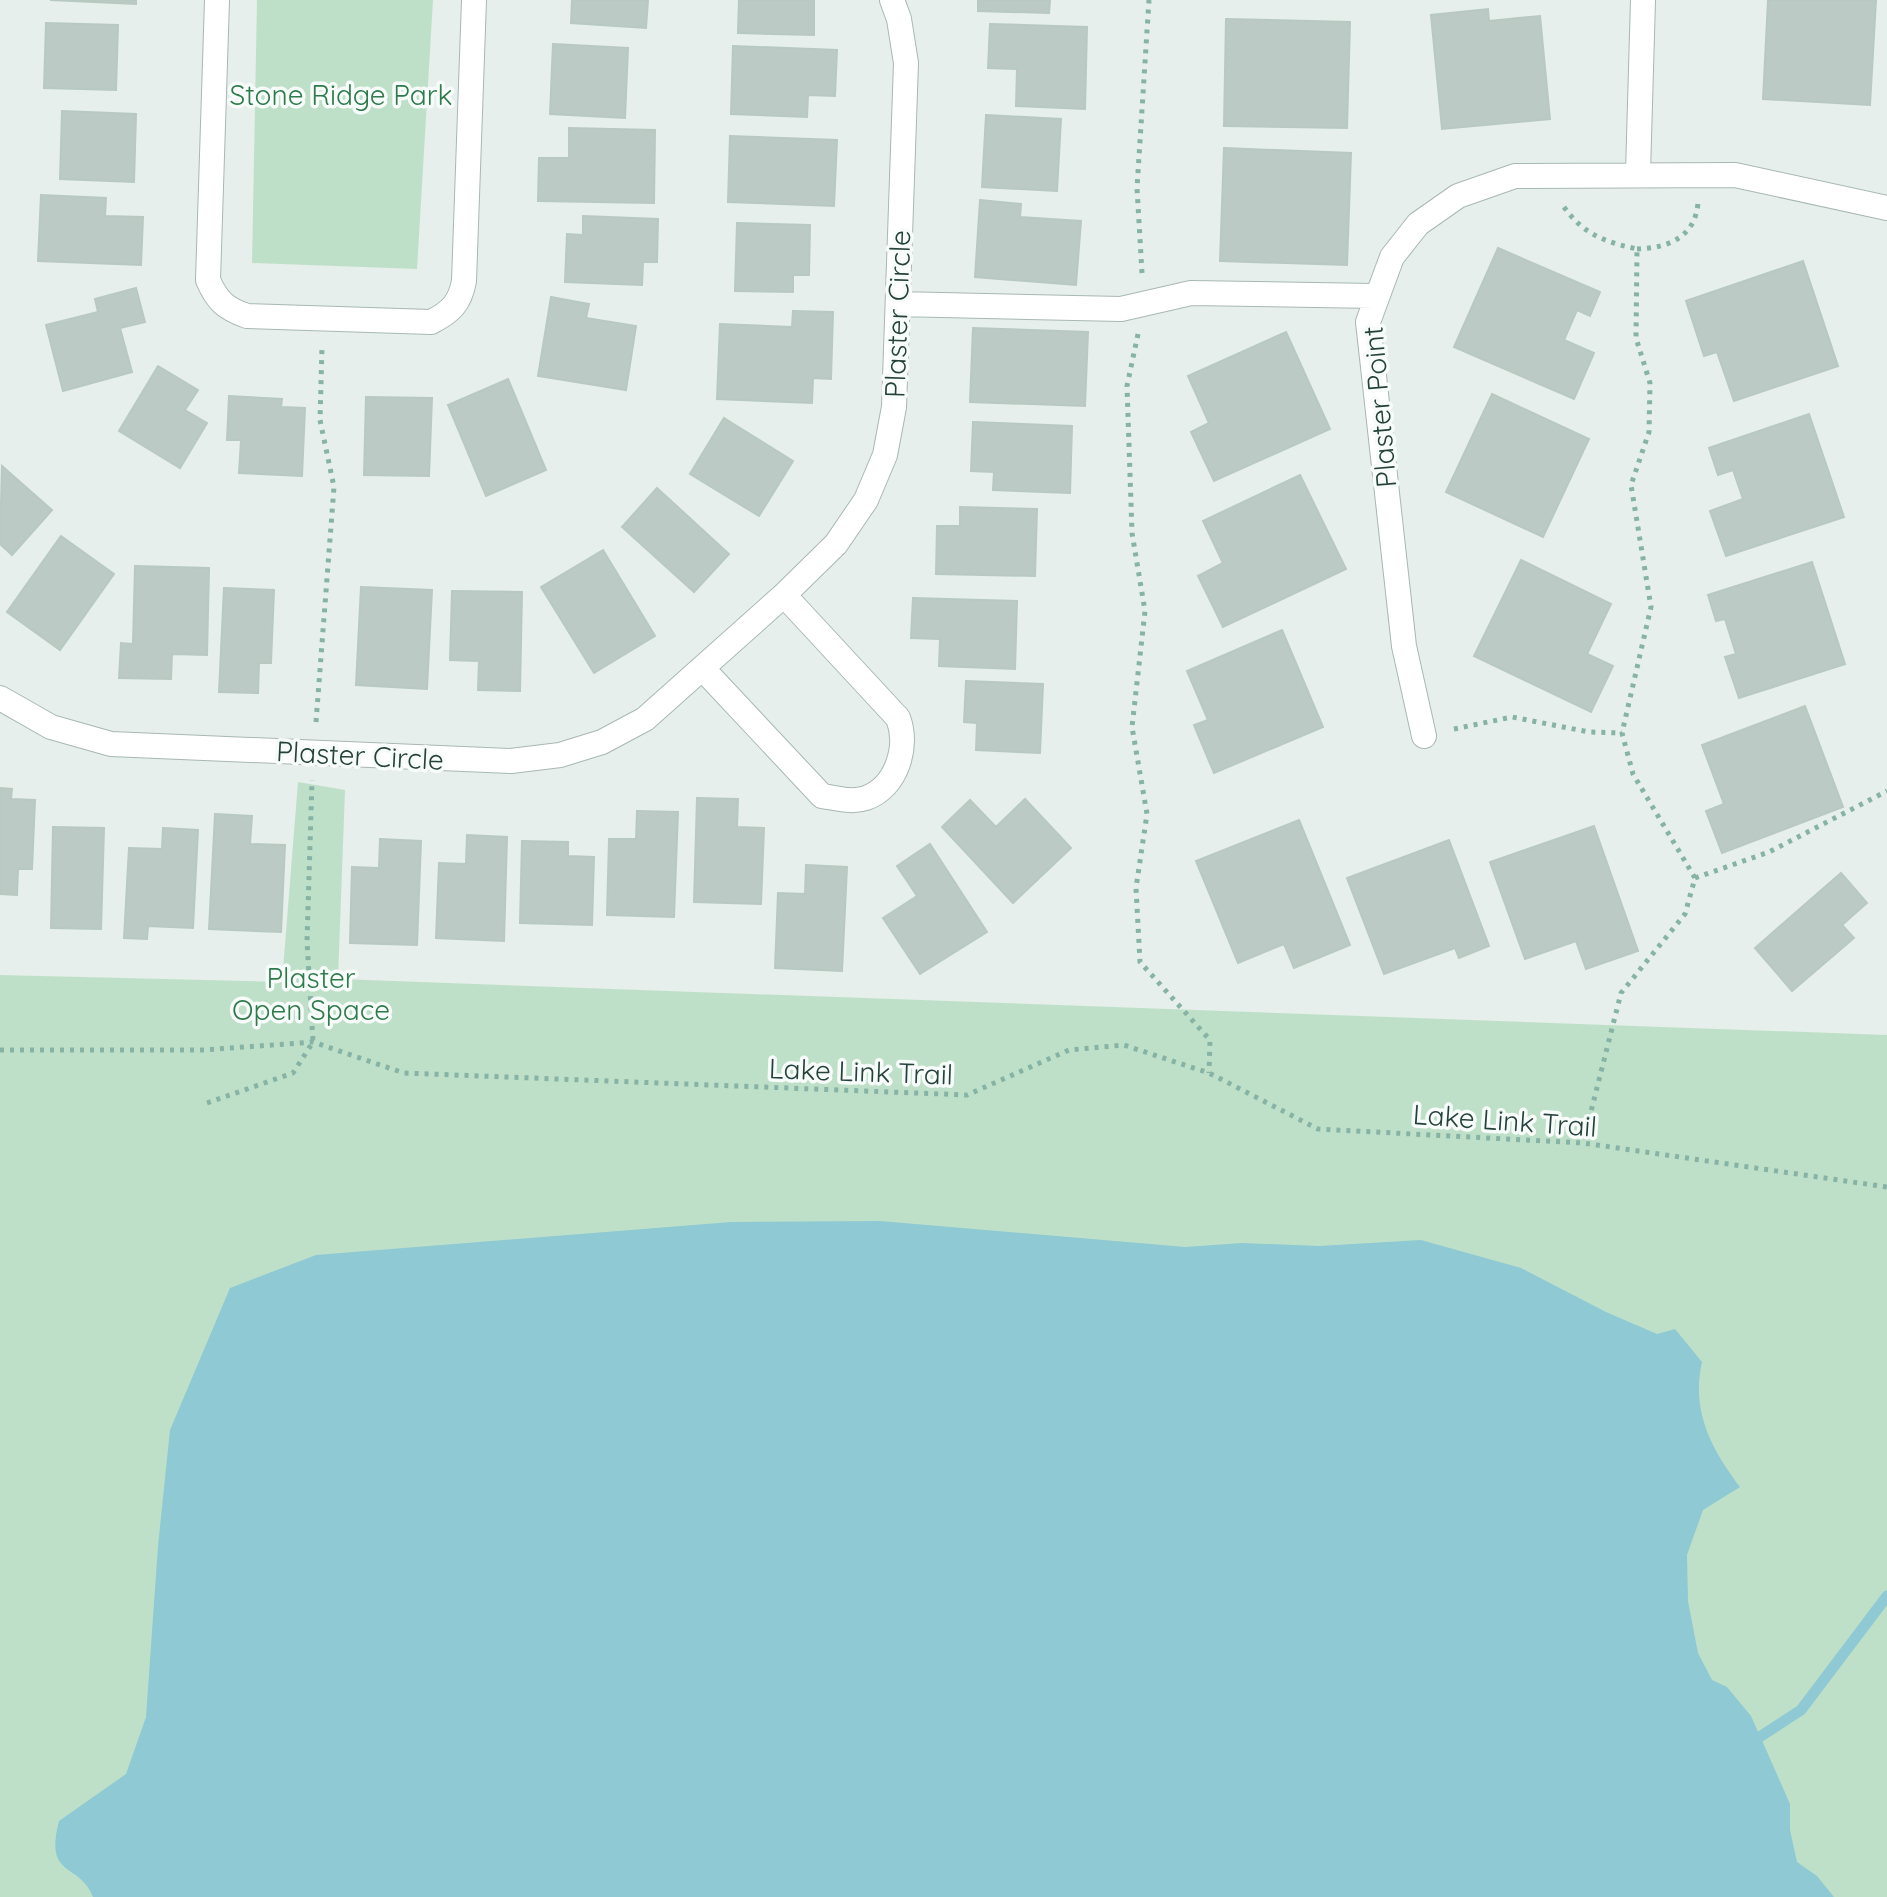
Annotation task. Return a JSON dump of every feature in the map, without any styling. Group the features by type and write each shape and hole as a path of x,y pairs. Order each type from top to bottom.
{"street":[{"path":"217,0 208,280 215,297 228,310 247,316 431,322 449,313 461,297 464,281 474,0"},
{"name":"Plaster Circle","path":"0,698 51,727 111,744 511,761 560,755 602,742 645,719 784,595 836,544 866,500 885,455 894,407 906,63 899,19 892,0"},
{"path":"1638,173 1643,0"},
{"name":"Plaster Point","path":"1424,736 1404,646 1368,322 1375,296 1392,257 1418,224 1458,196 1515,176 1638,173 1735,175 1887,208"},
{"path":"898,304 1121,309 1191,293 1375,296"},
{"path":"703,669 822,796 847,800 868,797 884,786 895,774 901,753 902,729 898,718 784,595"}],"path":[{"path":"1149,0 1137,188 1143,265 1141,305 1127,386 1132,533 1145,611 1132,727 1147,814 1136,888 1140,962 1210,1040 1209,1073"},
{"path":"1555,175 1564,208 1576,222 1603,242 1637,249 1665,248 1689,228 1697,217 1701,175"},
{"path":"1583,1143 1621,993 1685,914 1695,878 1633,774 1622,733 1651,607 1631,485 1649,432 1650,383 1636,338 1637,249"},
{"path":"1424,736 1512,717 1589,732 1622,733"},
{"path":"1695,878 1769,852 1887,791"},
{"name":"Lake Link Trail","path":"0,1050 204,1050 313,1042 404,1073 967,1095 1069,1050 1124,1045 1209,1073 1318,1129 1583,1143 1887,1187"}],"green space":[{"name":"Stone Ridge Park","path":"257,0 433,0 417,269 252,263"},
{"name":"Plaster Open Space","path":"298,782 345,790 338,979 1887,1035 1887,1897 0,1897 0,975 282,982"}],"water":[{"path":"880,1221 1185,1247 1242,1243 1319,1246 1421,1240 1521,1268 1606,1312 1657,1334 1675,1329 1702,1362 1699,1397 1706,1429 1720,1458 1740,1487 1703,1510 1687,1555 1688,1601 1698,1653 1712,1680 1727,1687 1751,1716 1790,1804 1790,1830 1797,1862 1817,1876 1834,1897 93,1897 80,1878 59,1861 56,1840 59,1821 126,1774 146,1717 170,1430 230,1288 316,1255 731,1222"}],"building":[{"path":"50,0 136,0 136,4"},
{"path":"572,0 648,0 646,28 571,23"},
{"path":"739,0 814,0 814,35 738,33"},
{"path":"978,0 1050,0 1049,13 978,11"},
{"path":"1768,0 1876,0 1870,105 1763,99"},
{"path":"1488,9 1489,21 1540,16 1550,119 1442,129 1431,15"},
{"path":"1226,19 1350,22 1347,128 1224,126"},
{"path":"46,23 118,25 116,90 44,88"},
{"path":"990,24 1087,27 1085,109 1016,106 1017,69 988,68"},
{"path":"553,44 628,48 625,118 550,114"},
{"path":"733,46 837,50 835,96 808,95 807,117 731,114"},
{"path":"62,111 136,114 134,182 60,179"},
{"path":"986,115 1061,119 1057,191 982,187"},
{"path":"569,128 655,130 654,203 538,201 539,158 569,158"},
{"path":"730,136 837,140 834,206 728,202"},
{"path":"1224,148 1351,153 1347,265 1220,261"},
{"path":"41,195 106,198 105,216 143,217 141,265 38,261"},
{"path":"980,200 1021,204 1020,217 1081,221 1076,285 975,277"},
{"path":"583,216 658,219 657,262 643,262 642,285 565,282 567,234 583,235"},
{"path":"737,223 810,225 809,275 793,275 793,292 735,291"},
{"path":"1498,248 1600,292 1590,316 1577,310 1564,340 1594,353 1574,399 1454,347"},
{"path":"1803,261 1838,366 1734,401 1717,352 1704,356 1686,301"},
{"path":"136,288 145,322 120,328 132,372 63,391 46,325 98,312 95,299"},
{"path":"551,297 589,304 586,318 636,326 626,390 538,376"},
{"path":"793,311 833,312 831,379 813,378 812,403 717,399 720,324 792,327"},
{"path":"973,328 1088,332 1085,406 970,402"},
{"path":"1286,332 1330,429 1214,481 1191,432 1209,423 1188,376"},
{"path":"158,366 198,390 185,410 207,423 180,468 119,431"},
{"path":"508,379 546,470 486,496 448,405"},
{"path":"1492,394 1589,439 1543,537 1446,492"},
{"path":"229,396 282,399 281,407 305,408 302,476 239,473 241,440 227,440"},
{"path":"366,397 432,398 429,476 364,475"},
{"path":"1809,414 1844,517 1726,556 1710,511 1743,499 1733,470 1718,475 1709,448"},
{"path":"724,418 793,461 759,516 690,474"},
{"path":"973,422 1072,426 1070,493 993,490 994,472 971,471"},
{"path":"2,466 52,510 12,555 0,544"},
{"path":"1300,475 1346,569 1223,627 1198,576 1223,563 1203,521"},
{"path":"657,488 729,554 694,592 622,527"},
{"path":"960,507 1037,509 1035,576 936,574 937,526 960,526"},
{"path":"61,536 114,574 60,650 7,612"},
{"path":"603,550 655,636 594,673 541,587"},
{"path":"1521,560 1611,604 1587,654 1613,666 1591,712 1474,656"},
{"path":"1812,562 1845,664 1739,698 1725,657 1736,654 1725,619 1716,621 1708,595"},
{"path":"135,566 209,568 207,655 172,654 171,679 119,678 121,643 133,644"},
{"path":"361,587 432,590 427,689 356,685"},
{"path":"224,588 274,590 271,663 259,663 258,693 219,692"},
{"path":"452,591 522,592 520,691 478,690 479,661 450,660"},
{"path":"913,598 1017,601 1015,669 939,666 940,639 911,638"},
{"path":"1282,630 1323,727 1214,773 1194,725 1208,720 1187,671"},
{"path":"966,681 1043,684 1040,753 976,750 977,723 964,722"},
{"path":"1805,706 1843,807 1722,853 1706,811 1724,804 1702,745"},
{"path":"0,788 12,789 11,799 35,800 32,869 18,869 17,895 0,894"},
{"path":"697,798 738,799 737,827 764,828 761,904 694,902"},
{"path":"1025,799 1071,848 1013,903 942,827 970,800 996,827"},
{"path":"637,811 678,812 674,917 607,915 609,839 636,839"},
{"path":"215,814 252,816 250,844 285,845 281,932 209,929"},
{"path":"1299,820 1350,945 1294,968 1284,944 1238,963 1196,861"},
{"path":"1594,826 1638,951 1586,969 1576,941 1525,959 1490,862"},
{"path":"53,827 104,828 101,929 51,928"},
{"path":"163,828 198,830 193,928 148,926 147,939 124,938 129,848 162,849"},
{"path":"467,835 507,837 504,941 436,938 439,863 466,864"},
{"path":"380,839 421,841 417,945 350,943 352,867 379,868"},
{"path":"1449,840 1489,946 1459,958 1455,948 1384,974 1347,878"},
{"path":"522,841 568,842 568,856 594,857 592,925 520,923"},
{"path":"930,844 987,932 920,974 883,918 917,896 897,866"},
{"path":"806,865 847,867 842,971 775,968 778,893 805,894"},
{"path":"1841,873 1867,903 1842,925 1854,938 1792,991 1755,948"}],"waterway":[{"path":"1755,1740 1801,1710 1887,1596"}]}
